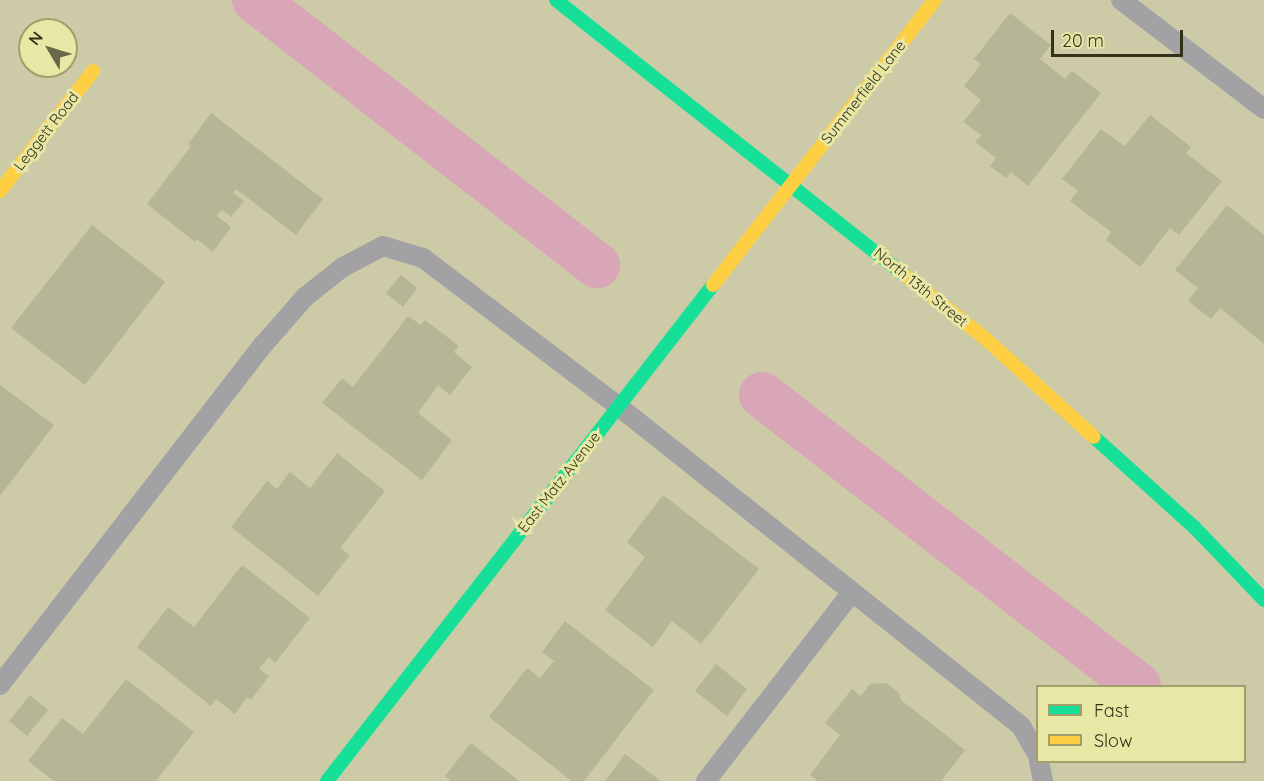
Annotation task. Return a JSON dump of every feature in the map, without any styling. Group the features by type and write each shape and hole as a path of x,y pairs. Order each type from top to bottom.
{"street":[{"name":"North 13th Street","path":"556,0 792,183 987,340 1195,528 1264,600"},
{"name":"Summerfield Lane","path":"792,183 935,0"},
{"name":"Leggett Road","path":"0,191 93,71"},
{"name":"East Matz Avenue","path":"327,781 792,183"}],"lane":[{"path":"1121,0 1264,109"},
{"path":"0,685 264,344 305,297 343,267 383,246 423,258 618,406 1021,726 1036,752"},
{"path":"706,781 852,592"},
{"path":"1039,763 1043,781"}],"building":[{"path":"1010,13 1051,45 1040,59 1065,79 1072,71 1101,93 1028,186 1011,172 1006,178 990,166 996,158 975,142 981,135 963,122 981,100 964,86 981,64 974,59"},
{"path":"211,113 323,199 296,235 236,189 233,193 244,201 231,217 222,210 217,216 231,227 213,252 197,239 195,242 147,204 191,146 188,144"},
{"path":"1150,115 1191,147 1186,153 1222,181 1179,235 1170,228 1140,267 1106,240 1111,232 1070,201 1078,191 1062,179 1101,129 1125,146"},
{"path":"1227,205 1264,235 1264,344 1220,308 1211,319 1188,301 1198,288 1175,270"},
{"path":"92,225 165,282 85,385 11,328"},
{"path":"401,275 417,288 403,307 386,293"},
{"path":"408,316 421,325 425,320 459,346 454,352 472,367 450,395 438,385 418,413 452,440 422,480 322,403 342,378 353,387"},
{"path":"0,385 54,425 0,496"},
{"path":"337,453 385,491 340,548 350,555 318,596 231,527 267,481 277,489 290,472 310,488"},
{"path":"663,495 759,569 701,644 672,621 653,647 605,610 645,557 627,542"},
{"path":"242,565 310,618 275,663 269,657 259,669 269,676 251,700 247,697 235,714 216,699 211,706 137,647 168,607 194,627"},
{"path":"565,621 654,690 584,781 572,781 489,717 527,668 540,678 554,661 542,652"},
{"path":"716,664 747,689 727,716 695,691"},
{"path":"126,679 194,732 156,781 54,781 28,761 62,718 83,734"},
{"path":"887,683 899,693 901,700 965,750 941,781 818,781 810,775 840,735 825,723 852,689 861,696 870,684"},
{"path":"30,695 48,710 27,736 9,721"},
{"path":"471,743 519,781 451,781 445,776"},
{"path":"625,754 661,781 605,781"}],"waterway":[{"path":"255,0 597,265"},
{"path":"762,395 1137,685"}],"traffic: fast":[{"path":"556,0 907,277"},
{"path":"327,781 713,285"},
{"path":"1094,437 1195,528 1264,600"}],"traffic: slow":[{"path":"713,285 935,0"},
{"path":"0,191 93,71"},
{"path":"907,277 987,340 1094,437"}]}
